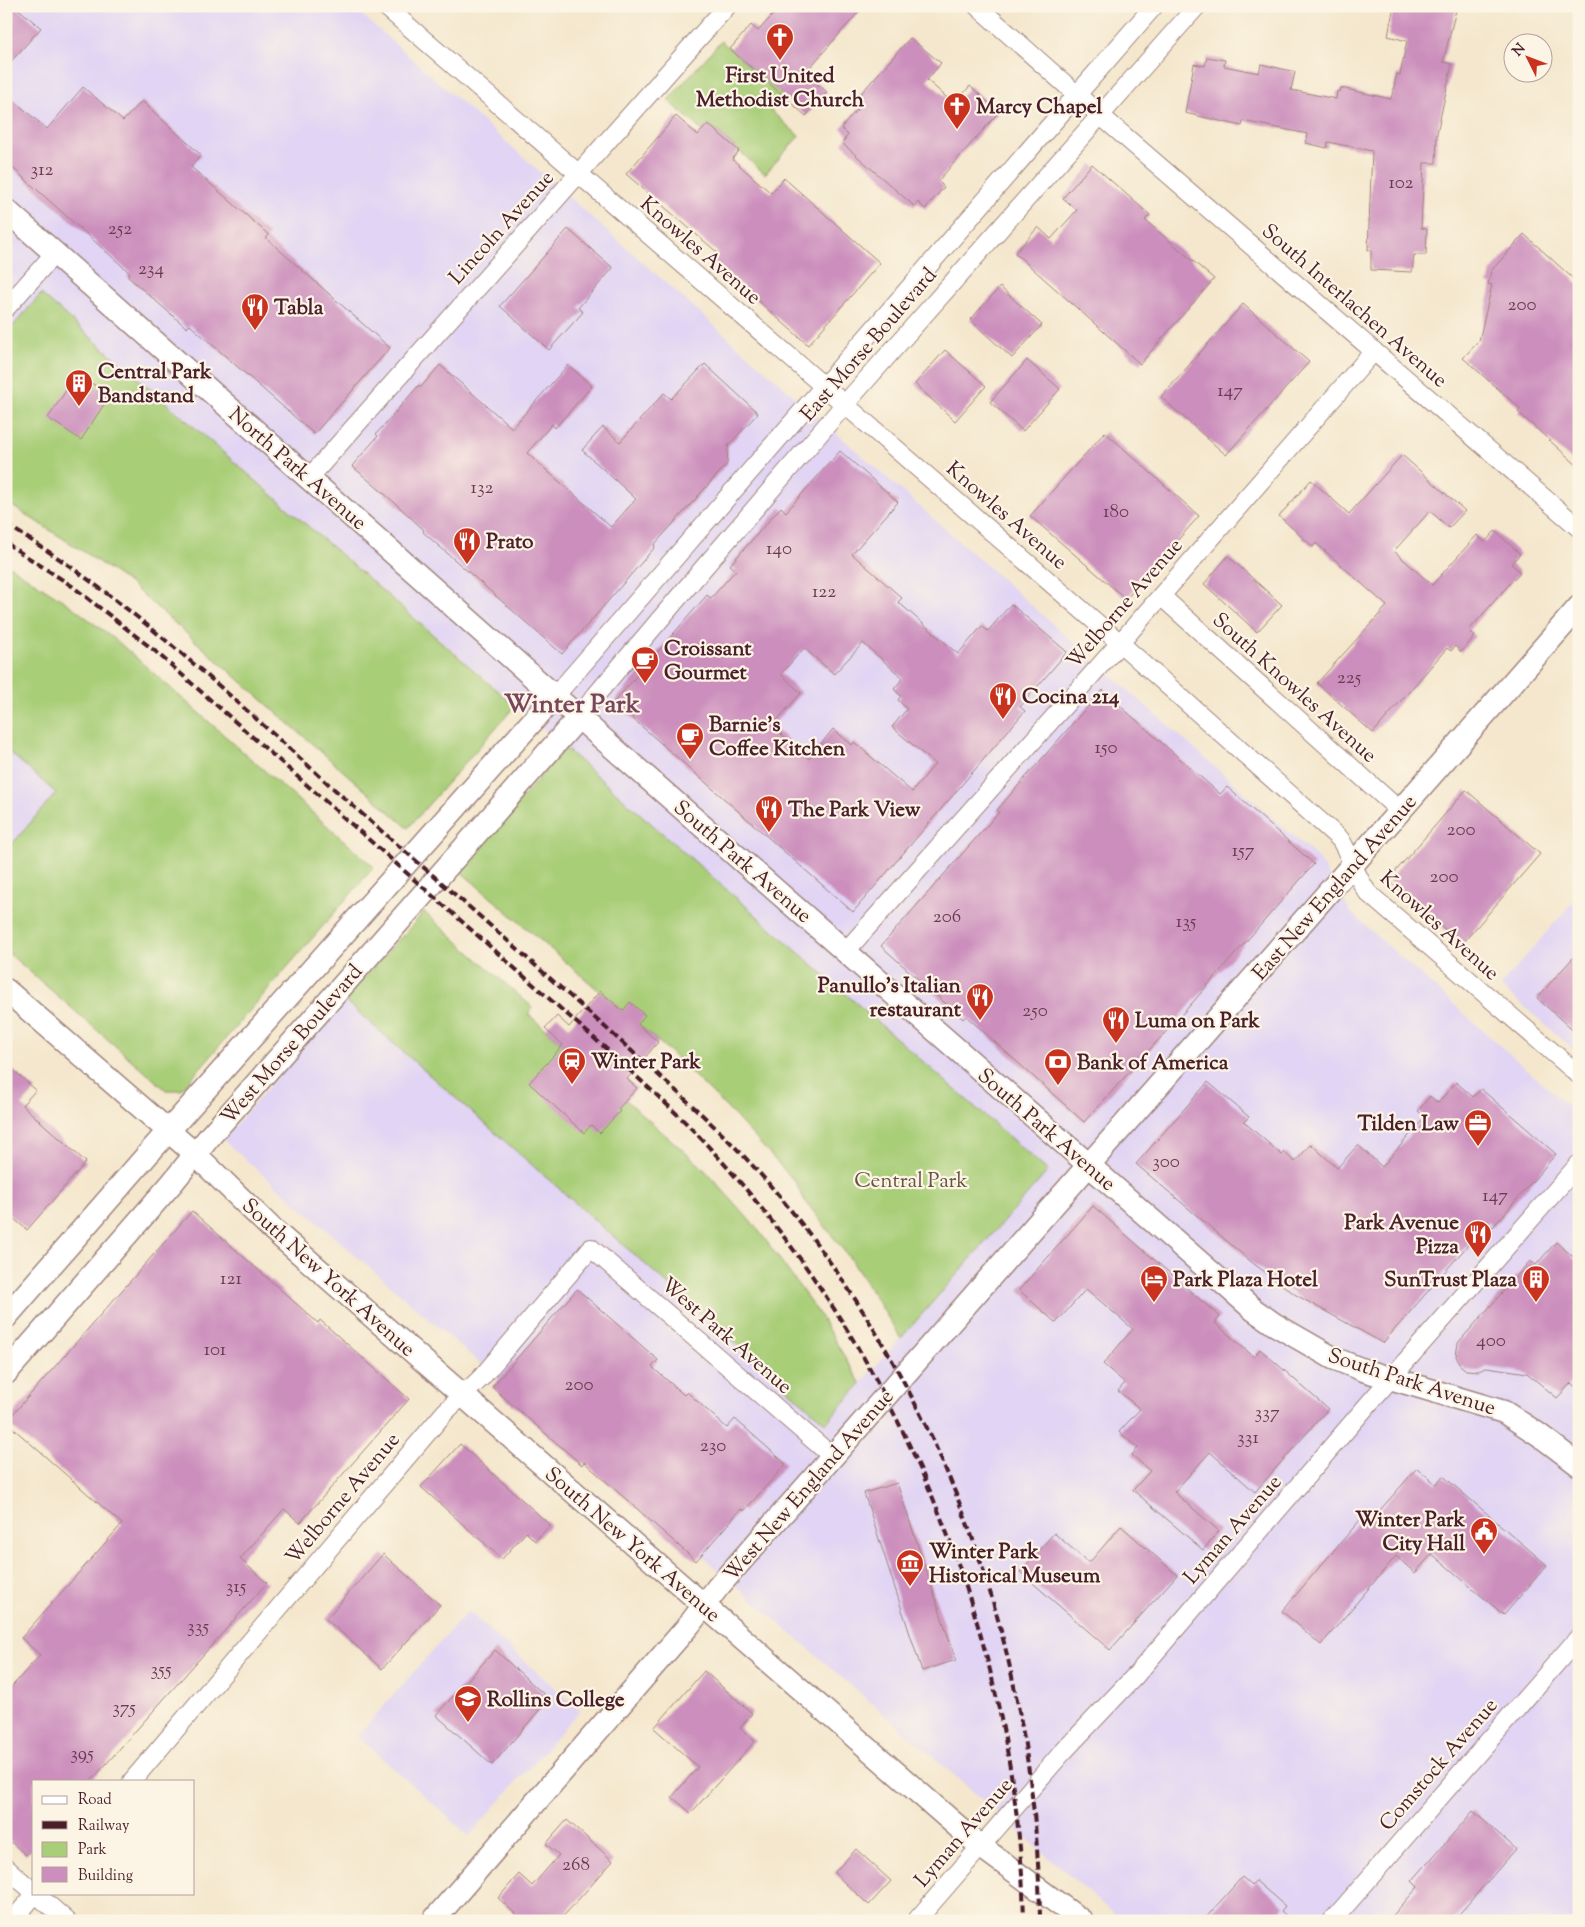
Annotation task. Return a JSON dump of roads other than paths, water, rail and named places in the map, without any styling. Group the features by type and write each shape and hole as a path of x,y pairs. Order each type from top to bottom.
{"street":[{"name":"Knowles Avenue","path":"385,6 1120,643 1340,839 1359,882 1368,893 1579,1075"},
{"name":"Lincoln Avenue","path":"309,478 726,6"},
{"name":"South Interlachen Avenue","path":"977,6 1579,528"},
{"name":"East Morse Boulevard","path":"567,706 680,554 1154,6"},
{"name":"East Morse Boulevard","path":"567,706 596,695 845,404 1102,116 1197,6"},
{"name":"North Park Avenue","path":"6,210 567,706"},
{"path":"6,308 54,254"},
{"name":"Welborne Avenue","path":"846,952 1120,643 1374,351"},
{"path":"680,554 700,572"},
{"name":"South Knowles Avenue","path":"1160,596 1400,811"},
{"name":"East New England Avenue","path":"1089,1166 1579,607"},
{"name":"South Park Avenue","path":"567,706 1254,1310 1274,1324 1333,1358 1363,1370 1504,1412 1538,1434 1579,1465"},
{"name":"West Morse Boulevard","path":"6,1317 292,991 567,706"},
{"name":"West Morse Boulevard","path":"6,1373 318,1013 567,706"},
{"name":"South New York Avenue","path":"6,990 195,1154 271,1228 462,1396 980,1846 1082,1921"},
{"path":"292,991 318,1013"},
{"name":"Lyman Avenue","path":"916,1921 1067,1747 1136,1675 1391,1378 1579,1164"},
{"name":"West New England Avenue","path":"433,1921 704,1606 718,1587 1089,1166"},
{"name":"Welborne Avenue","path":"133,1780 433,1426 486,1371 592,1248"},
{"name":"West Park Avenue","path":"592,1248 833,1456"},
{"name":"Comstock Avenue","path":"1332,1921 1579,1637"},
{"path":"6,1868 32,1890"},
{"path":"12,1921 34,1894"},
{"path":"36,1894 67,1921"}],"railway":[{"path":"6,524 73,568 164,639 690,1103 769,1184 831,1263 885,1348 931,1436 969,1528 999,1624 1021,1721 1035,1821 1040,1921"},
{"path":"6,543 72,586 155,651 620,1061 680,1117 718,1157 788,1242 849,1334 893,1411 930,1491 962,1574 987,1659 1006,1745 1019,1833 1024,1921"}],"place":[{"name":"First United Methodist Church","path":"780,61"},
{"name":"Marcy Chapel","path":"957,130"},
{"name":"Tabla","path":"255,331"},
{"name":"Central Park Bandstand","path":"79,407"},
{"name":"Prato","path":"467,565"},
{"name":"Croissant Gourmet","path":"645,684"},
{"name":"Cocina 214","path":"1003,720"},
{"name":"Barnie's Coffee Kitchen","path":"690,760"},
{"name":"The Park View","path":"769,833"},
{"name":"Panullo's Italian restaurant","path":"980,1021"},
{"name":"Luma on Park","path":"1116,1044"},
{"name":"Winter Park","path":"572,1085"},
{"name":"Bank of America","path":"1058,1086"},
{"name":"Tilden Law","path":"1478,1147"},
{"name":"Park Avenue Pizza","path":"1478,1258"},
{"name":"Park Plaza Hotel","path":"1154,1303"},
{"name":"SunTrust Plaza","path":"1536,1303"},
{"name":"Winter Park City Hall","path":"1484,1555"},
{"name":"Winter Park Historical Museum","path":"910,1587"},
{"name":"Rollins College","path":"468,1723"}],"district":[{"name":"Winter Park","path":"572,703"}],"park label":[{"name":"Central Park","path":"911,1180"}]}
